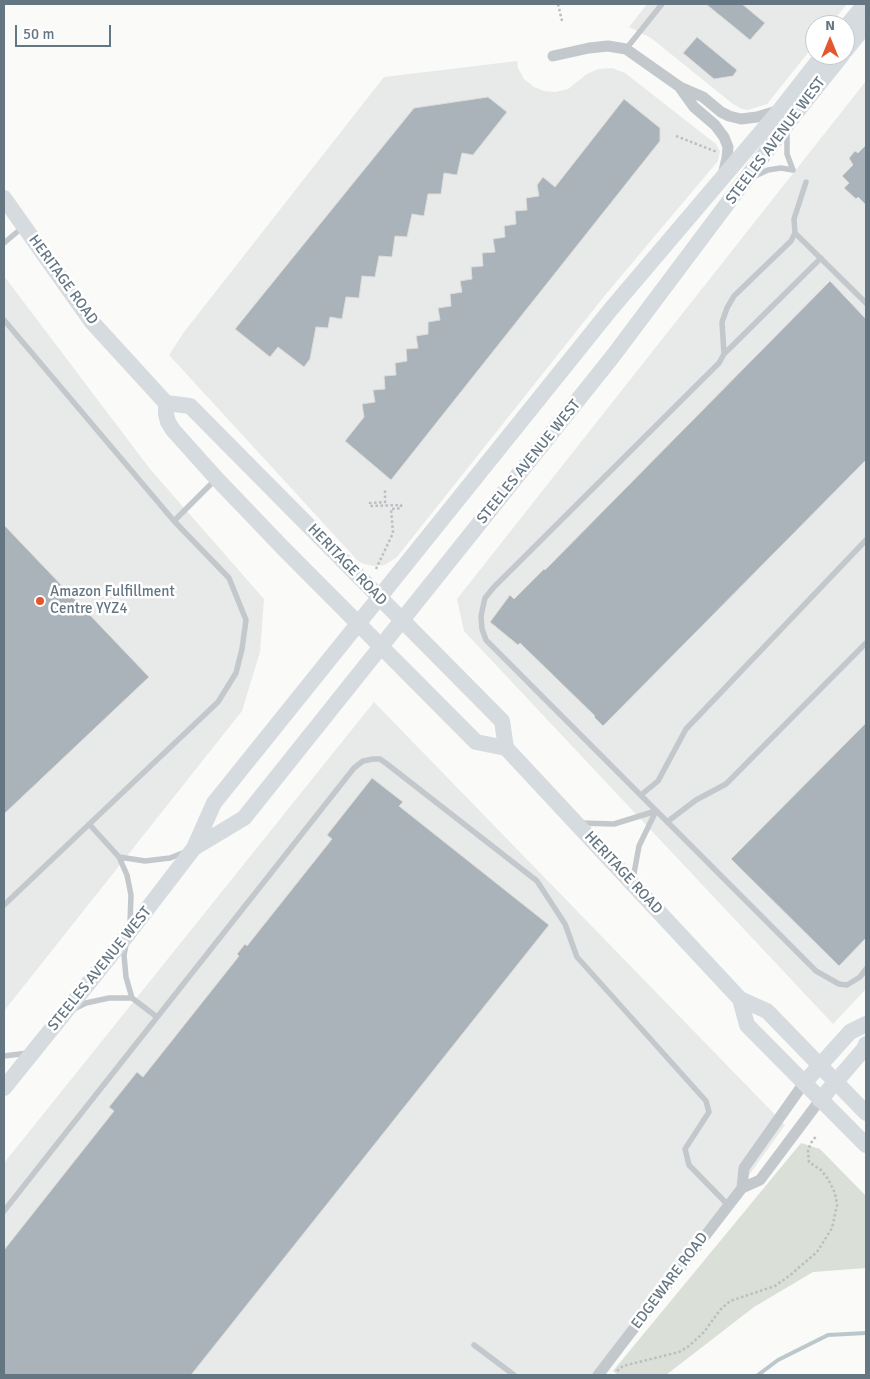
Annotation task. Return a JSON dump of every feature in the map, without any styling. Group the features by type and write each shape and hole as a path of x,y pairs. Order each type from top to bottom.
{"main road":[{"path":"855,15 864,4"},
{"path":"855,39 866,25"},
{"name":"STEELES AVENUE WEST","path":"194,848 244,818 613,356 746,180 817,65"},
{"name":"STEELES AVENUE WEST","path":"4,1088 128,934 194,848 214,803 380,599 611,309 723,177 832,65"},
{"name":"HERITAGE ROAD","path":"4,198 91,321 166,403 190,406 502,721 506,748 632,884 740,999 767,1011 866,1112"},
{"name":"HERITAGE ROAD","path":"166,403 168,422 174,430 216,478 359,624 476,742 506,748"},
{"name":"HERITAGE ROAD","path":"740,999 747,1025 866,1145"},
{"name":"EDGEWARE ROAD","path":"804,1083 850,1032 866,1024"},
{"name":"EDGEWARE ROAD","path":"820,1100 864,1049 866,1044"}],"street":[{"path":"553,56 608,46 626,49 680,87 703,97 721,112 741,119 783,117"},
{"path":"680,87 694,107 715,125 724,137 728,147 728,158 723,177"},
{"name":"EDGEWARE ROAD","path":"742,1188 744,1168 804,1083"},
{"name":"EDGEWARE ROAD","path":"598,1375 728,1205 742,1188 760,1180 820,1100"}],"lane":[{"path":"626,49 662,4"},
{"path":"746,180 768,170 781,168 794,170 787,154 783,117"},
{"path":"806,182 794,219 796,233 866,303"},
{"path":"4,243 23,227"},
{"path":"724,354 722,322 734,296 791,242 796,233"},
{"path":"821,258 724,354 719,363 494,587 485,598 481,616 482,629 486,640 816,971 839,984 847,985 860,977 866,969"},
{"path":"4,320 174,521 229,578 246,620 236,673 218,702 4,905"},
{"path":"174,521 216,478"},
{"path":"641,795 658,781 686,729 866,540"},
{"path":"668,822 696,800 726,784 866,643"},
{"path":"4,1211 354,768 368,759 380,760 537,881 565,924 577,957 706,1101 709,1112 685,1149 689,1165 728,1205"},
{"path":"576,823 614,824 656,811"},
{"path":"632,884 639,846 656,811"},
{"path":"89,824 119,857 127,876 131,895 131,915 124,956 126,977 132,998 157,1017"},
{"path":"119,857 145,861 170,858 194,848"},
{"path":"65,1013 86,1003 108,998 132,998"},
{"path":"4,1056 32,1053"},
{"path":"474,1344 514,1375"}],"path":[{"path":"558,4 562,22"},
{"path":"676,136 722,155"},
{"path":"376,569 393,533 391,509 401,508 401,505 370,506 370,503 386,502 385,488"},
{"path":"614,1375 623,1366 671,1354 689,1346 704,1332 720,1310 730,1301 775,1286 817,1252 832,1228 837,1205 835,1193 828,1178 822,1170 809,1162 808,1150 817,1135"}],"shaded area":[{"path":"647,4 847,4 838,15 805,15 805,56 767,104 748,110 733,104 651,38 629,27"},
{"path":"517,61 518,68 524,79 534,87 544,91 555,92 568,89 587,74 598,69 612,68 625,73 716,144 720,151 718,161 606,294 397,557 385,565 374,566 364,564 358,561 169,355 184,332 384,77"},
{"path":"866,81 866,989 833,1024 464,631 457,599"},
{"path":"4,276 150,469 264,599 260,652 242,711 4,1011"},
{"path":"374,702 785,1125 606,1375 4,1375 4,1163"},
{"path":"801,1143 820,1149 866,1196 866,1268 813,1272 754,1307 666,1375 618,1375 613,1371"}],"building":[{"path":"706,4 742,4 765,23 750,40"},
{"path":"697,37 737,70 733,76 714,79 683,53"},
{"path":"488,97 507,112 473,155 462,153 457,175 444,173 441,194 428,194 424,216 412,214 407,237 395,236 392,257 379,256 375,277 362,276 359,298 346,297 342,319 330,317 328,328 316,327 310,359 304,367 278,347 270,357 235,329 414,108"},
{"path":"624,99 660,128 660,141 391,480 345,441 364,417 362,404 375,402 373,390 385,389 384,376 396,375 395,363 407,361 406,349 418,348 416,336 428,334 428,322 440,320 438,308 451,306 450,294 462,292 460,281 472,279 471,267 483,266 482,253 495,252 493,239 505,237 504,226 516,224 515,211 527,210 526,198 539,196 537,185 543,177 555,187"},
{"path":"866,145 866,205 844,188 849,183 842,176 853,165 849,158 855,151 858,153"},
{"path":"830,281 866,319 866,460 603,726 520,643 518,645 490,622 510,595 514,599 545,570"},
{"name":"Amazon Fulfillment Centre YYZ4","path":"4,525 149,677 4,814"},
{"path":"866,723 866,938 839,966 731,859"},
{"path":"372,778 403,802 399,806 549,925 191,1375 4,1375 4,1250 114,1111 109,1107 137,1072 143,1077 239,956 237,954 245,944 247,946 332,839 327,835"}],"waterway":[{"path":"758,1375 778,1360 828,1335 866,1333"}],"place":[{"name":"Amazon Fulfillment Centre YYZ4","path":"40,601"}]}
